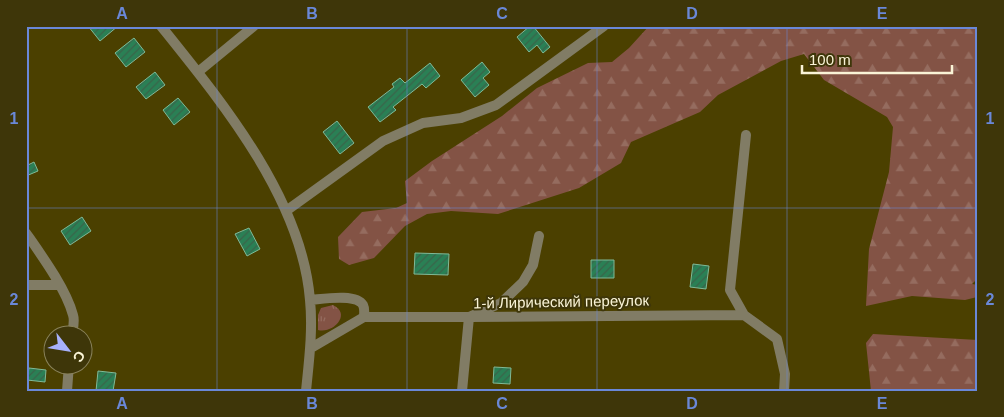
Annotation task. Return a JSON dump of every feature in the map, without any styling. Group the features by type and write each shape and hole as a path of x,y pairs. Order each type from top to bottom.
{"street":[{"path":"161,26 198,72 245,137 286,211 300,249 310,300 311,348 306,391"},
{"path":"198,72 254,26"},
{"path":"286,211 383,141 423,123 461,118 496,105 604,26"},
{"path":"746,135 730,290 744,315 777,339 785,374 784,391"},
{"path":"26,233 42,255 59,285 74,317 73,324"},
{"path":"462,391 469,318 501,304 523,282 533,264 539,236"},
{"path":"26,285 59,285"},
{"path":"310,300 352,298 359,300 364,307 364,317 311,348"},
{"name":"1-й Лирический переулок","path":"364,317 469,318 744,315"},
{"path":"67,391 68,374"}],"green space":[{"path":"649,26 978,26 978,278 972,284 978,285 977,297 965,300 912,296 866,306 869,249 889,172 893,127 887,117 824,80 804,54 781,61 718,95 700,112 631,142 621,163 579,188 498,214 451,211 427,214 405,226 374,258 349,265 339,259 338,237 362,212 396,208 407,203 405,181 432,161 502,116 537,88 588,63 612,62 629,48"},
{"path":"333,305 341,313 341,318 329,329 318,330 318,315 321,308"},
{"path":"873,334 978,340 978,391 871,391 866,343"}],"building":[{"path":"88,26 118,26 100,41"},
{"path":"530,26 533,26 550,47 543,53 537,45 529,52 517,37"},
{"path":"134,38 145,52 126,67 115,53"},
{"path":"482,62 490,72 483,78 489,85 475,97 461,80"},
{"path":"430,63 440,76 426,88 422,84 393,107 396,110 380,122 368,107 394,87 392,84 400,78 405,83"},
{"path":"155,72 165,85 146,99 136,87"},
{"path":"178,98 190,112 174,125 163,110"},
{"path":"337,121 354,143 340,154 323,132"},
{"path":"34,162 38,171 26,176 26,166"},
{"path":"82,217 91,231 70,245 61,231"},
{"path":"249,228 260,249 247,256 235,234"},
{"path":"415,253 449,254 448,275 414,274"},
{"path":"591,260 614,260 614,278 591,278"},
{"path":"693,264 709,266 706,289 690,287"},
{"path":"494,367 511,368 510,384 493,383"},
{"path":"29,368 42,370 42,374 46,374 45,382 27,380"},
{"path":"98,371 116,373 113,391 96,391"}]}
